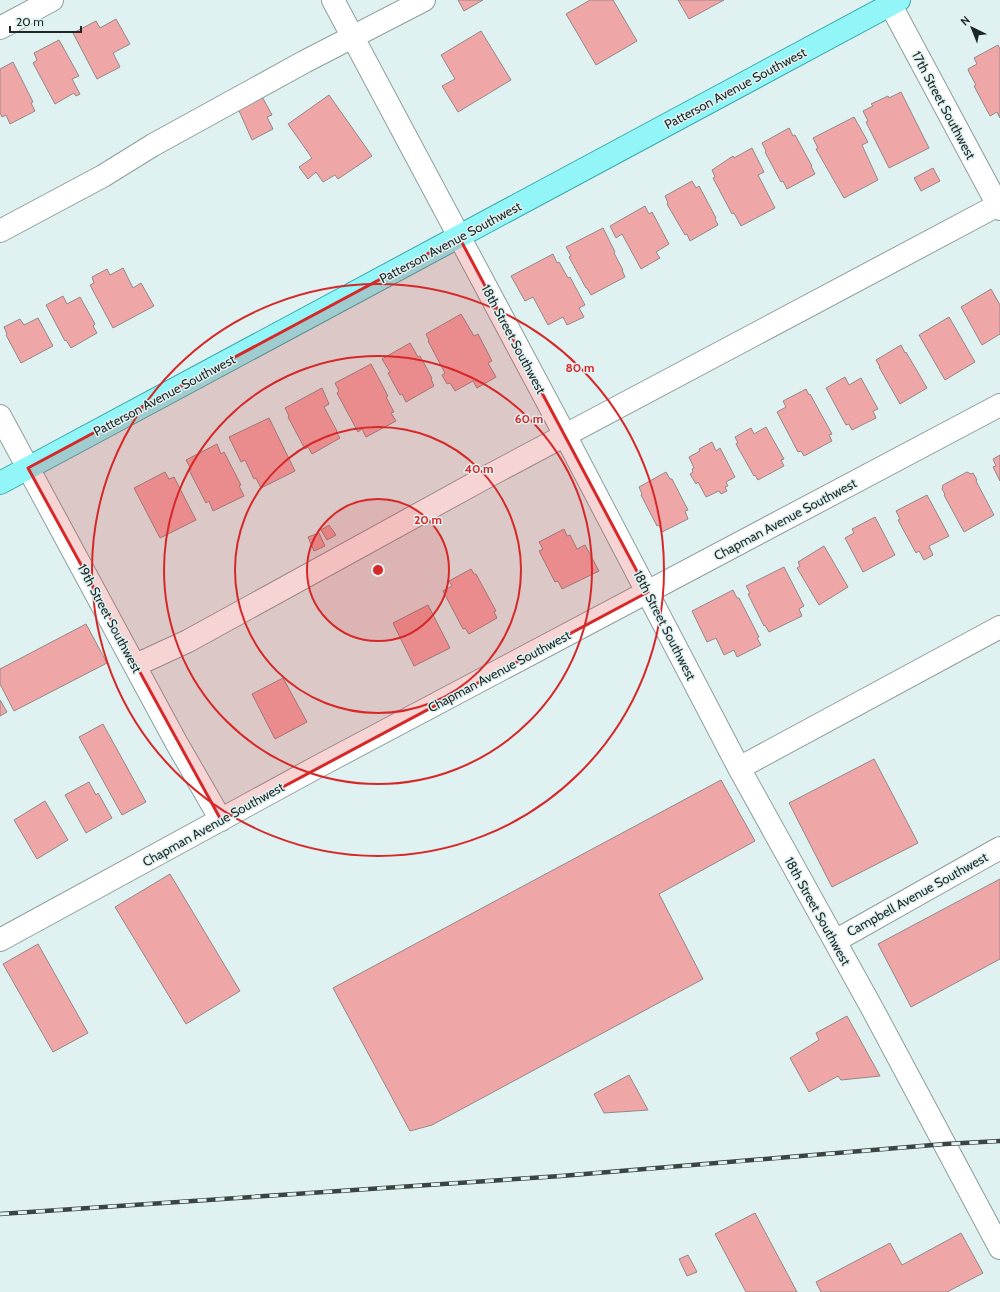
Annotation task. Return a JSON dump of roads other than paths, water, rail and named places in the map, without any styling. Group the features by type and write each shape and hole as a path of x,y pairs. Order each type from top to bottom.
{"main road":[{"name":"Patterson Avenue Southwest","path":"0,483 459,237 892,2"}],"street":[{"path":"0,28 52,0"},
{"name":"18th Street Southwest","path":"333,0 648,592 739,768 873,1010 1000,1248"},
{"path":"0,231 103,176 153,145 304,62 354,38 424,0"},
{"name":"17th Street Southwest","path":"892,2 999,206"},
{"path":"136,665 188,641 479,481 999,206"},
{"name":"Chapman Avenue Southwest","path":"0,940 319,766 1000,405"},
{"name":"19th Street Southwest","path":"0,416 136,665 176,742 221,820"},
{"path":"739,768 1000,628"},
{"name":"Campbell Avenue Southwest","path":"834,941 1000,848"}],"railway":[{"path":"0,1214 561,1176 945,1144 1000,1141"}]}
